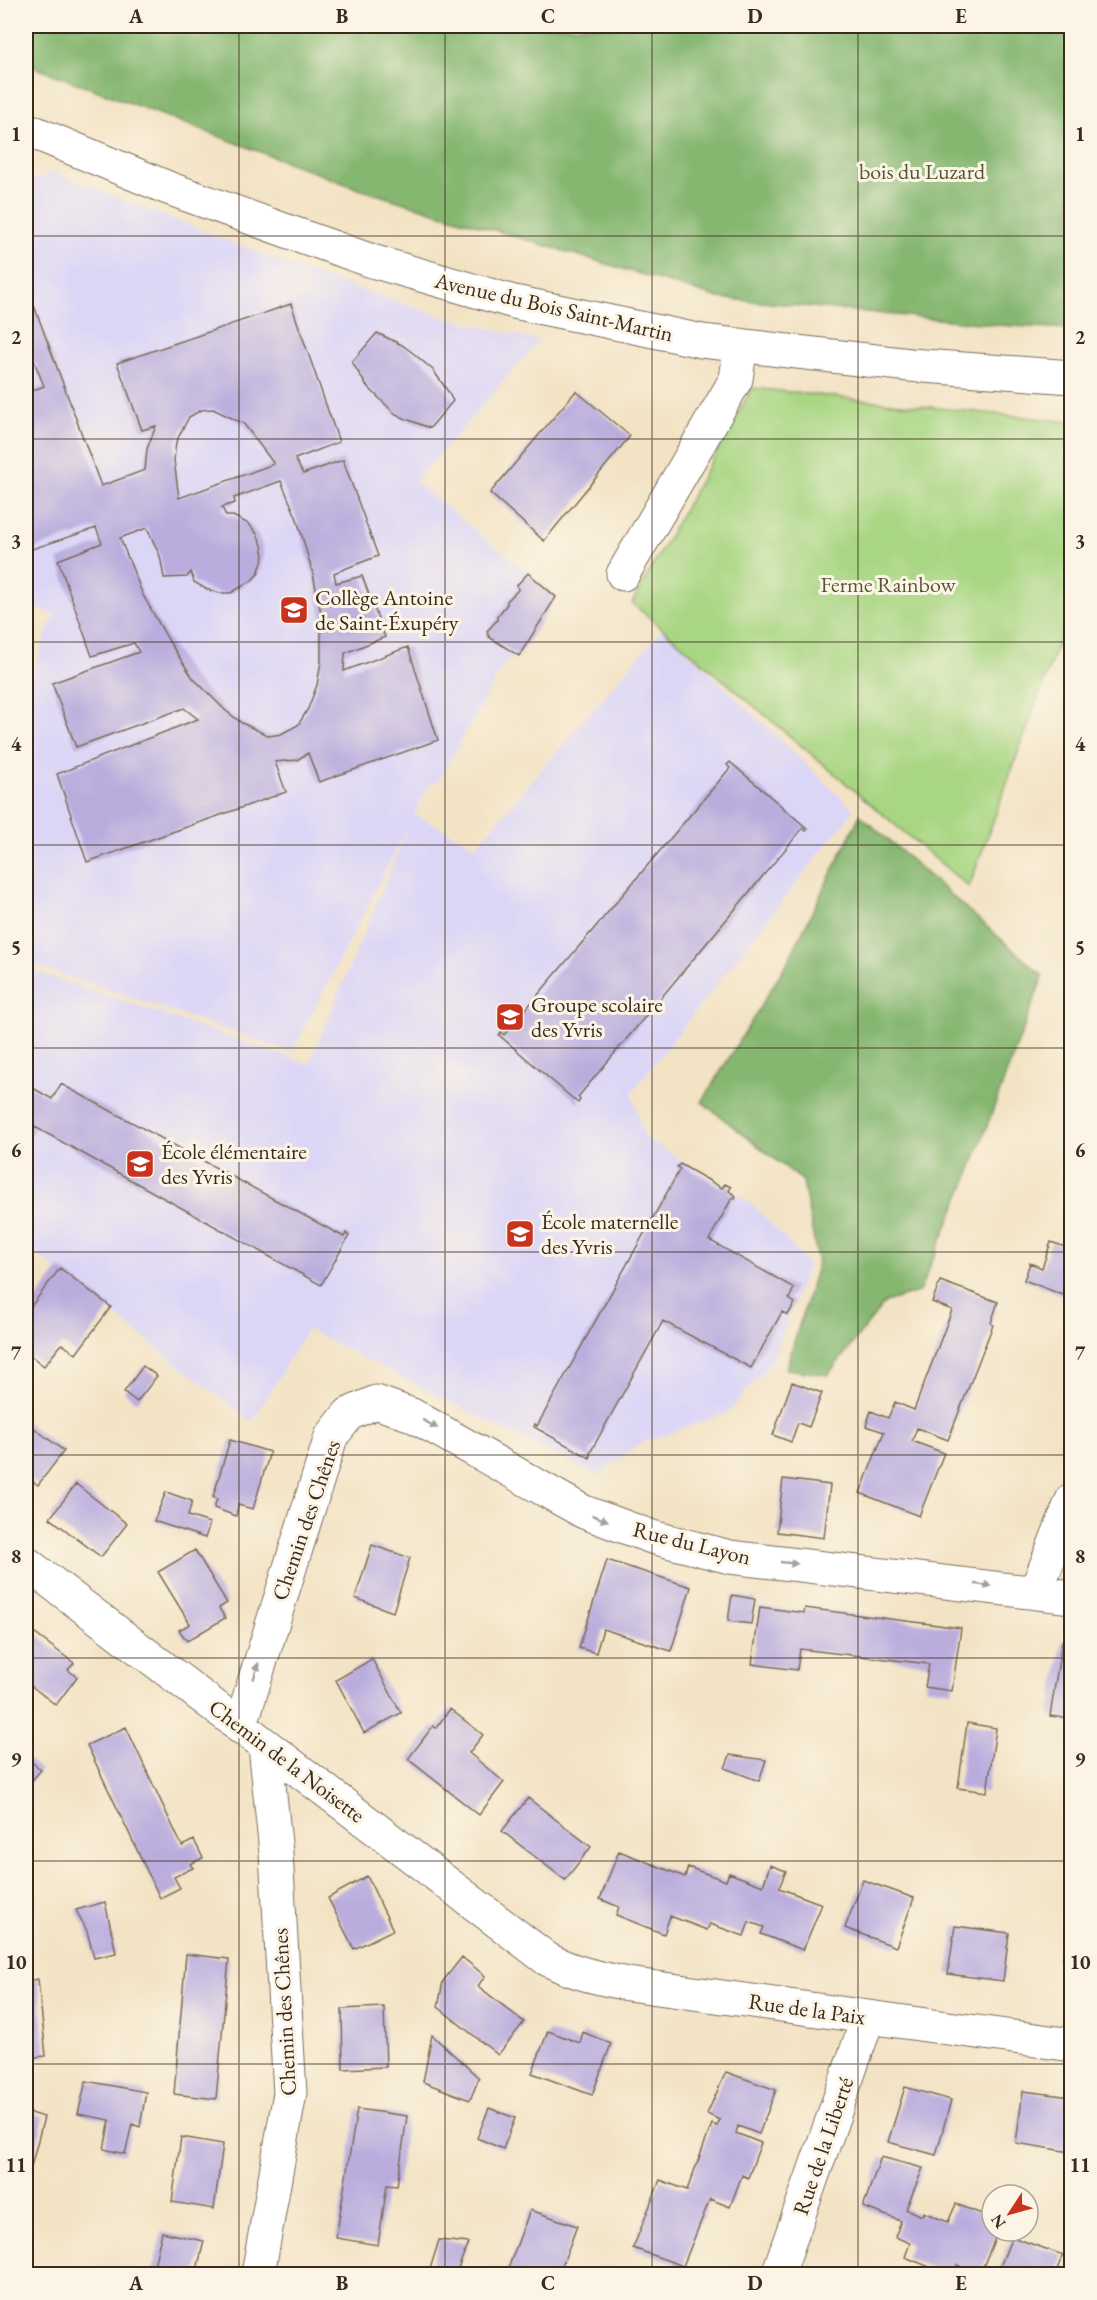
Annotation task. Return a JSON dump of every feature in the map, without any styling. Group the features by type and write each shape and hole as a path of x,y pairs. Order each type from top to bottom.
{"street":[{"name":"Avenue du Bois Saint-Martin","path":"26,129 168,188 372,261 514,302 702,340 910,365 1071,376"},
{"path":"623,574 736,379 741,345"},
{"name":"Rue du Layon","path":"376,1402 412,1414 584,1512 652,1537 730,1557 1071,1597"},
{"name":"Chemin des Chênes","path":"258,2274 291,2093 276,1853 252,1737 331,1437 349,1414 376,1402"},
{"path":"1036,1592 1071,1500"},
{"name":"Chemin de la Noisette","path":"26,1563 547,1959"},
{"name":"Rue de la Paix","path":"547,1959 565,1969 583,1975 628,1984 1071,2045"},
{"name":"Rue de la Liberté","path":"783,2273 868,2018"}],"shaded area":[{"path":"52,172 315,275 439,316 539,341 415,482 556,597 519,656 506,661 437,783 430,783 414,814 476,846 663,628 854,810 632,1092 644,1137 753,1205 808,1264 773,1359 729,1412 639,1444 599,1475 510,1433 307,1329 252,1422 26,1246 26,968 309,1064 409,825 292,1052 26,962 26,689 54,615 26,604 26,184"}],"green space":[{"name":"bois du Luzard","path":"26,26 1071,26 1071,329 1011,326 719,298 359,189 26,64"},
{"name":"Ferme Rainbow","path":"752,388 1071,422 1071,607 969,887 632,603"},
{"path":"860,815 1043,976 968,1177 919,1292 885,1302 828,1375 786,1369 818,1263 803,1181 702,1102 787,963"}],"building":[{"path":"26,284 101,486 145,470 147,449 156,426 142,430 117,363 291,304 339,442 295,459 303,474 343,460 378,556 334,573 336,583 362,576 385,637 345,653 344,671 408,647 438,740 319,782 308,753 297,760 275,762 286,792 87,862 57,774 198,719 184,708 76,747 52,683 139,652 134,643 92,656 58,560 102,543 96,528 26,551 26,393 44,386 34,361 26,374","holes":["213,409 244,424 274,464 179,498 174,460 176,442 189,417 201,410","281,481 297,519 313,574 321,613 321,662 317,685 308,709 298,725 281,734 269,736 242,723 226,711 193,678 143,595 120,538 147,528 160,556 164,578 187,577 191,572 194,582 206,589 219,593 231,593 258,574 264,556 257,534 249,524 233,516 226,516 222,507 235,503 234,498"]},
{"path":"377,333 413,353 433,370 447,390 453,401 430,428 394,413 366,385 352,362"},
{"path":"576,391 630,436 544,541 490,493"},
{"path":"528,573 556,597 519,656 489,637 487,631 497,620 507,601 518,590 517,585"},
{"path":"730,762 808,829 806,831 803,828 578,1097 580,1100 578,1103 499,1035 501,1032 504,1035 730,768 727,765"},
{"path":"26,1084 52,1099 61,1084 344,1237 346,1233 349,1236 321,1285 35,1127 26,1144"},
{"path":"680,1164 722,1188 725,1184 731,1187 729,1191 736,1196 735,1199 732,1198 709,1240 794,1288 789,1299 795,1303 788,1315 782,1312 751,1368 663,1321 590,1453 590,1458 534,1427 535,1424 537,1426 680,1169 677,1167"},
{"path":"1051,1242 1071,1249 1071,1298 1024,1280 1030,1263 1042,1268"},
{"path":"60,1268 111,1307 76,1354 62,1344 44,1366 31,1356 26,1363 26,1313"},
{"path":"940,1281 998,1302 991,1323 993,1325 948,1440 917,1428 912,1441 944,1453 919,1516 860,1493 884,1432 866,1426 871,1411 888,1418 895,1402 914,1410 952,1310 932,1302"},
{"path":"143,1366 157,1376 137,1402 124,1392"},
{"path":"792,1382 822,1393 809,1427 798,1423 791,1442 773,1435"},
{"path":"26,1422 64,1451 38,1485 26,1476"},
{"path":"230,1440 270,1452 253,1509 238,1505 236,1516 214,1508 217,1499 213,1497"},
{"path":"783,1479 830,1485 824,1538 777,1532"},
{"path":"76,1484 127,1524 101,1557 50,1518"},
{"path":"166,1492 192,1501 188,1516 210,1523 205,1538 154,1521"},
{"path":"372,1545 410,1558 393,1612 355,1598"},
{"path":"195,1550 227,1603 219,1608 225,1618 187,1641 179,1630 190,1624 158,1572"},
{"path":"607,1560 691,1587 671,1651 603,1629 596,1653 579,1648"},
{"path":"732,1595 755,1599 751,1624 728,1621"},
{"path":"760,1607 804,1613 805,1608 961,1628 952,1691 925,1687 929,1664 800,1649 797,1670 752,1664"},
{"path":"26,1627 74,1663 68,1670 77,1677 56,1705 26,1682"},
{"path":"1062,1641 1071,1642 1071,1719 1050,1716"},
{"path":"372,1659 401,1713 364,1733 336,1680"},
{"path":"450,1709 483,1735 469,1753 504,1782 479,1815 408,1759 433,1726 436,1728"},
{"path":"967,1723 996,1728 987,1792 958,1788"},
{"path":"126,1727 182,1846 194,1840 203,1858 190,1864 193,1868 174,1877 180,1888 160,1898 87,1745"},
{"path":"730,1755 766,1760 759,1781 725,1768"},
{"path":"26,1757 41,1770 26,1787"},
{"path":"528,1798 591,1847 565,1880 502,1831"},
{"path":"619,1851 685,1877 688,1867 726,1881 729,1873 763,1886 770,1865 786,1871 779,1888 822,1904 803,1950 761,1934 764,1927 749,1922 744,1936 710,1924 707,1930 670,1916 664,1934 616,1915 619,1907 600,1899"},
{"path":"367,1876 393,1930 354,1949 328,1898"},
{"path":"863,1880 914,1898 896,1947 845,1928"},
{"path":"105,1902 116,1953 94,1958 87,1931 76,1910"},
{"path":"1071,1909 1071,1961 1063,1959"},
{"path":"955,1926 1009,1933 1003,1981 948,1974"},
{"path":"186,1954 229,1959 216,2099 174,2094"},
{"path":"462,1957 485,1976 478,1986 524,2022 498,2055 438,2007 443,1981"},
{"path":"38,1979 46,2056 26,2058 26,1981"},
{"path":"384,2007 386,2067 343,2069 342,2009"},
{"path":"548,2031 580,2043 583,2032 611,2044 592,2095 532,2073"},
{"path":"432,2035 479,2078 470,2100 423,2082"},
{"path":"726,2072 776,2090 759,2134 738,2126 736,2133 761,2143 748,2178 742,2175 730,2207 710,2199 683,2266 633,2248 660,2180 687,2190 712,2124 717,2126 720,2120 707,2114"},
{"path":"86,2081 146,2092 140,2127 132,2124 125,2154 104,2149 110,2120 78,2114"},
{"path":"905,2087 951,2100 936,2155 888,2142"},
{"path":"1023,2091 1071,2097 1071,2152 1016,2143"},
{"path":"489,2108 515,2118 503,2149 477,2138"},
{"path":"357,2109 407,2116 397,2186 387,2185 378,2245 336,2238"},
{"path":"26,2112 44,2117 26,2186"},
{"path":"181,2137 223,2144 214,2209 172,2202"},
{"path":"881,2157 923,2168 906,2209 922,2216 923,2212 948,2222 956,2204 980,2213 980,2243 993,2243 980,2274 957,2265 953,2274 947,2274 905,2257 910,2243 895,2237 901,2221 863,2207"},
{"path":"530,2210 577,2226 559,2274 506,2274"},
{"path":"162,2232 204,2241 196,2274 152,2274"},
{"path":"439,2240 468,2243 456,2274 424,2274 426,2267 430,2269"},
{"path":"1010,2243 1029,2243 1063,2255 1055,2274 997,2274"},
{"path":"50,2266 73,2274 47,2274"}],"place":[{"name":"Collège Antoine de Saint-Éxupéry","path":"294,610"},
{"name":"Groupe scolaire des Yvris","path":"510,1017"},
{"name":"École élémentaire des Yvris","path":"140,1164"},
{"name":"École maternelle des Yvris","path":"520,1234"}]}
